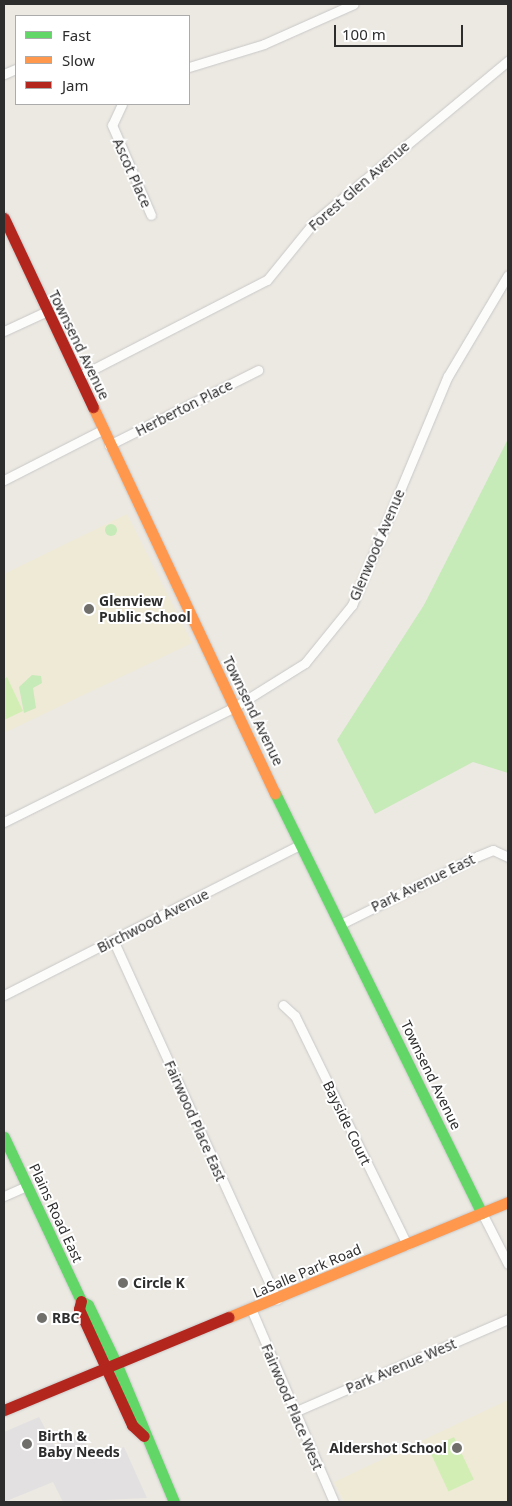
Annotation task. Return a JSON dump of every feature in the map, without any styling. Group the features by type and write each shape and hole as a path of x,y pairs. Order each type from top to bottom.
{"street":[{"path":"190,67 264,44 354,4"},
{"name":"Forest Glen Avenue","path":"78,377 267,280 315,221 508,61"},
{"name":"Ascot Place","path":"122,105 112,125 151,215"},
{"name":"Townsend Avenue","path":"4,218 46,312 233,708 482,1213"},
{"name":"Glenwood Avenue","path":"4,822 233,708 305,664 352,605 448,376 508,275"},
{"path":"4,331 46,312"},
{"name":"Herberton Place","path":"109,445 258,370"},
{"path":"4,480 102,430"},
{"name":"Birchwood Avenue","path":"4,995 114,942 301,844"},
{"name":"Park Avenue East","path":"339,925 478,856 493,850 508,857"},
{"name":"Fairwood Place East","path":"114,942 277,1300"},
{"name":"Bayside Court","path":"283,1005 295,1016 407,1245"},
{"name":"Plains Road East","path":"4,1137 81,1301 88,1305 112,1366 145,1425 144,1436 174,1502"},
{"path":"4,1196 26,1186"},
{"name":"LaSalle Park Road","path":"4,1410 252,1311 508,1202"},
{"path":"482,1213 508,1264"},
{"name":"Fairwood Place West","path":"252,1311 334,1502"},
{"name":"Park Avenue West","path":"294,1412 508,1320"}],"shaded area":[{"name":"Glenview Public School","path":"127,514 192,643 4,733 4,574"},
{"name":"Aldershot School","path":"508,1400 508,1502 344,1502 334,1482"},
{"path":"39,1417 54,1445 82,1436 93,1459 124,1447 147,1498 63,1502 53,1482 4,1502 4,1432"}],"green space":[{"path":"508,439 508,773 473,762 375,814 337,740 424,605"},
{"path":"111,524 117,530 111,536 105,530"},
{"path":"32,675 41,676 42,683 33,688 36,708 24,713 19,687"},
{"path":"7,677 23,711 4,720 4,679"},
{"path":"454,1437 474,1480 448,1491 429,1449"}],"traffic: fast":[{"path":"275,793 482,1213"},
{"path":"4,1137 81,1301 88,1305 117,1365 174,1502"}],"traffic: slow":[{"path":"93,407 275,793"},
{"path":"229,1317 508,1202"}],"traffic: jam":[{"path":"4,218 93,407"},
{"path":"81,1301 79,1309 132,1425 144,1436"},
{"path":"4,1410 229,1317"}],"place":[{"name":"Glenview Public School","path":"89,609"},
{"name":"Circle K","path":"123,1283"},
{"name":"RBC","path":"42,1318"},
{"name":"Birth & Baby Needs","path":"27,1444"},
{"name":"Aldershot School","path":"457,1448"}]}
